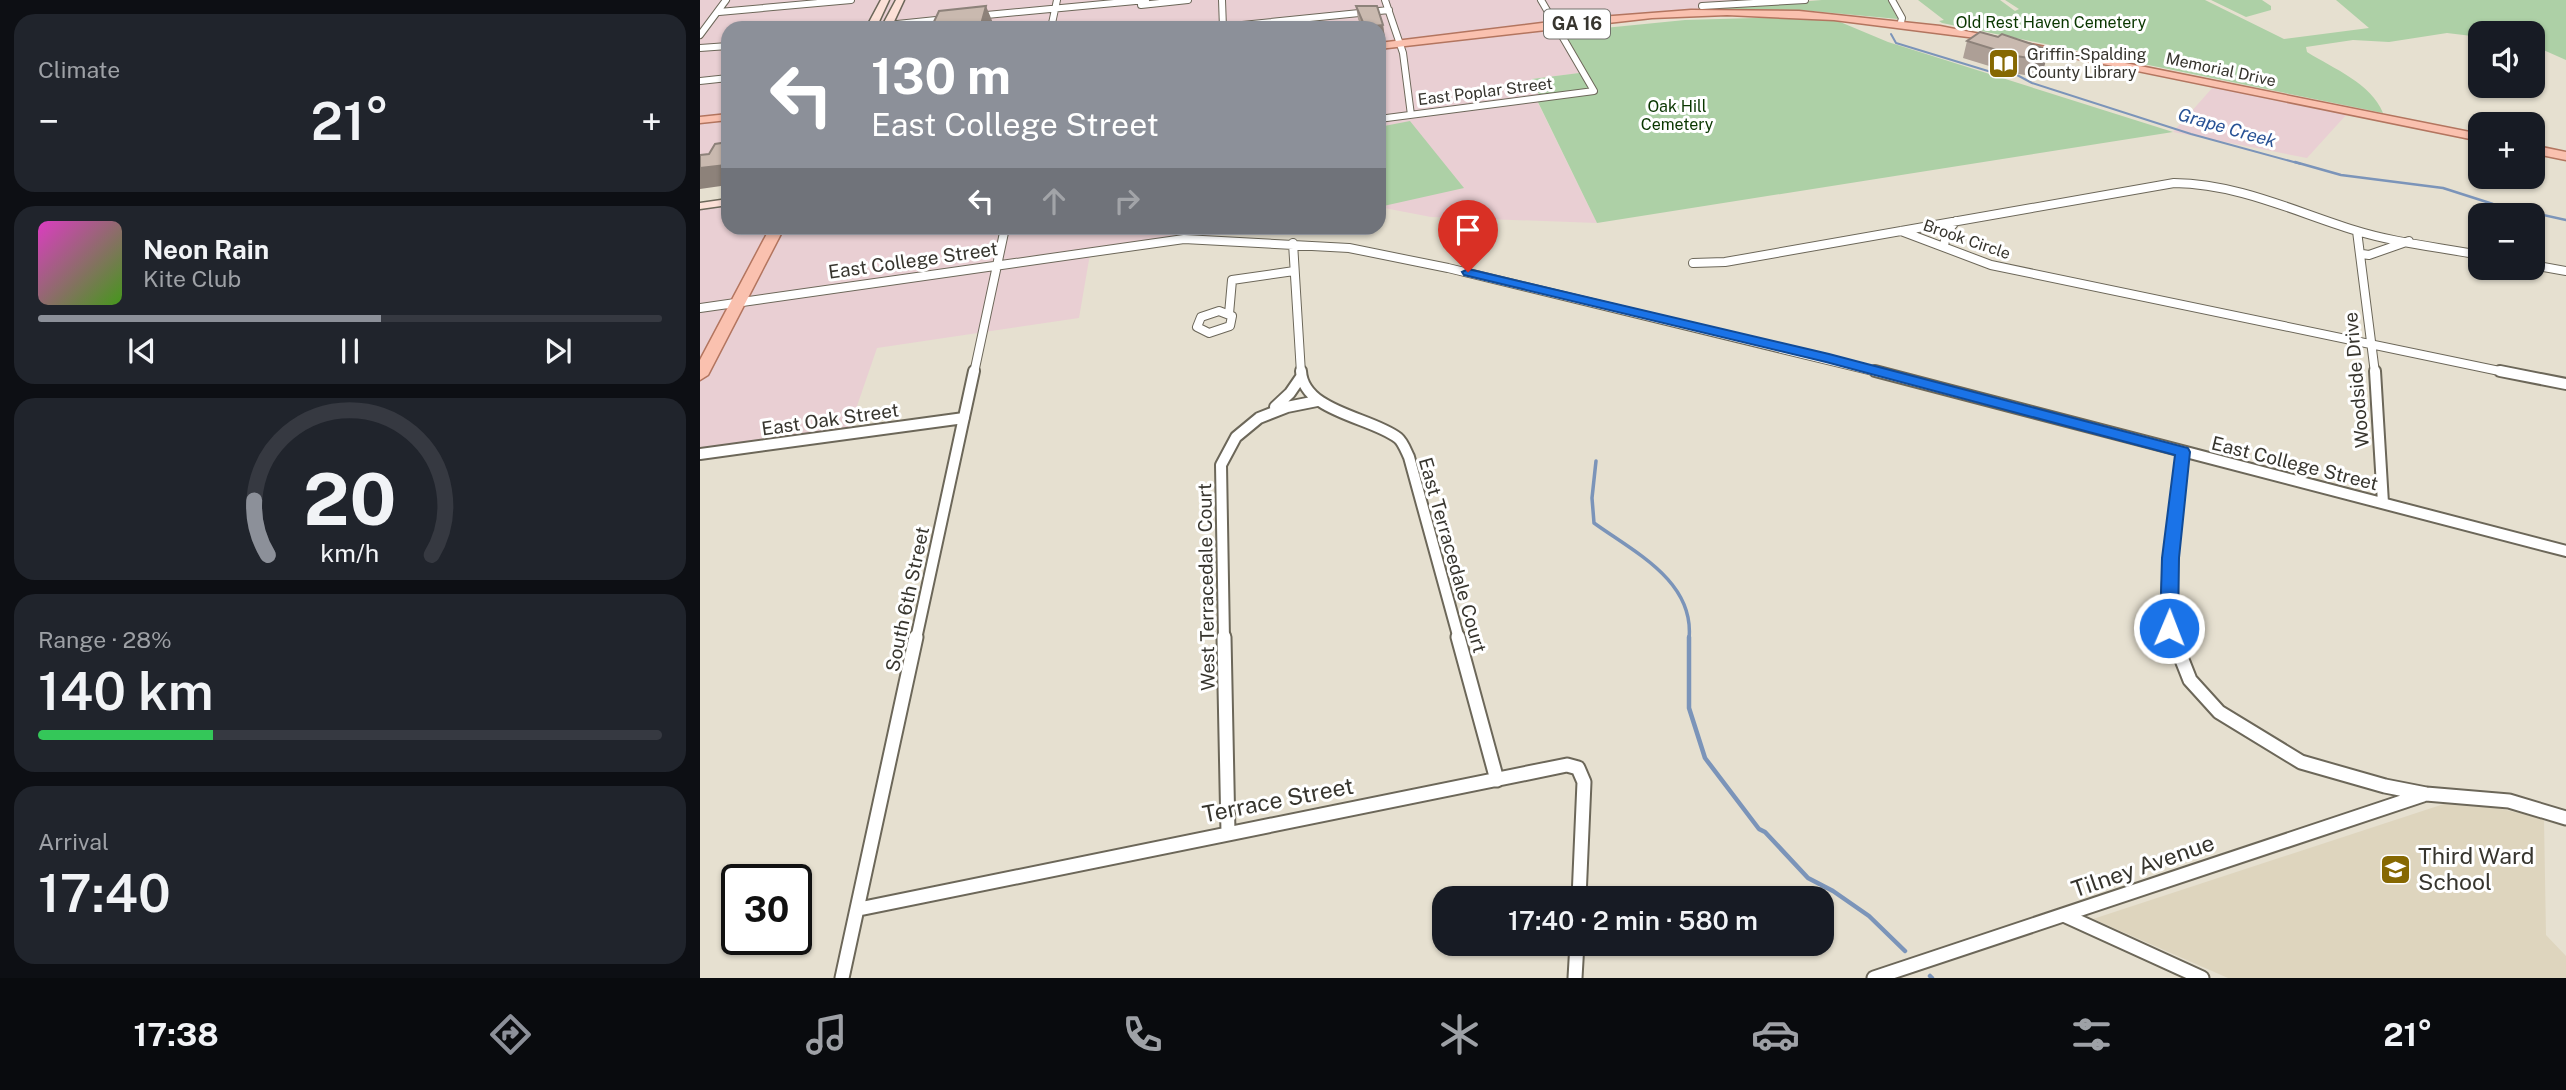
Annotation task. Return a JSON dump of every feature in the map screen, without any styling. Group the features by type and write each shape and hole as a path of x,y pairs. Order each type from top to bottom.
{"main road":[{"path":"874,21 885,0"},
{"path":"890,21 900,0"},
{"name":"GA 16","path":"1386,45 1556,27 1701,6"},
{"name":"Memorial Drive","path":"1701,6 1901,22 2060,51 2468,136"},
{"path":"700,120 721,118"},
{"path":"2545,152 2566,156"},
{"path":"700,206 721,203"},
{"path":"700,375 773,235"}],"street":[{"path":"700,35 728,0"},
{"path":"720,11 852,0"},
{"path":"1053,21 1057,0"},
{"path":"1055,11 1146,0"},
{"path":"968,19 1188,0"},
{"path":"1222,0 1223,21"},
{"path":"1385,0 1400,44 1411,115"},
{"path":"1541,0 1556,27"},
{"path":"1701,6 1805,0"},
{"path":"1892,0 1902,18 1901,22"},
{"path":"1282,21 1389,10"},
{"path":"944,21 956,20 949,21"},
{"name":"East Poplar Street","path":"1386,118 1594,90 1556,27"},
{"path":"700,46 721,44"},
{"path":"700,81 721,79"},
{"name":"Brook Circle","path":"1900,231 2174,183 2195,182 2245,191 2357,231 2468,253"},
{"path":"1944,247 1946,233 1956,221"},
{"path":"1693,263 1725,262 1900,231"},
{"name":"Brook Circle","path":"1900,231 1991,265 2566,384"},
{"name":"Woodside Drive","path":"2357,231 2373,345 2383,503"},
{"name":"South 6th Street","path":"842,978 1003,235"},
{"name":"East College Street","path":"700,308 1206,235"},
{"name":"East College Street","path":"1220,235 1389,254 1484,276 1829,359 2566,551"},
{"path":"2362,254 2369,255 2409,241"},
{"path":"1293,243 1301,377 1315,396"},
{"path":"2545,267 2566,271"},
{"path":"1229,313 1233,280 1294,271"},
{"path":"1273,409 1290,393 1301,377"},
{"name":"West Terracedale Court","path":"1228,833 1221,465 1226,449 1241,431 1273,409 1315,396"},
{"name":"East Terracedale Court","path":"1315,396 1400,439 1409,457 1497,780"},
{"name":"East Oak Street","path":"700,454 964,418"},
{"path":"2183,452 2170,558 2169,628 2190,680 2219,712 2301,762 2426,794 2509,801 2566,818"},
{"name":"Terrace Street","path":"859,909 1567,765 1578,768 1584,782 1580,886"},
{"name":"Tilney Avenue","path":"1877,978 2426,794"},
{"path":"2066,916 2202,978"},
{"path":"1575,978 1576,956"}],"shaded area":[{"path":"700,0 1789,0 1559,24 1588,72 1532,79 1541,100 1537,101 1597,223 1431,217 1386,208 1386,21 721,21 721,152 700,162"},
{"path":"2214,86 2347,114 2307,158 2173,132"},
{"path":"721,206 721,235 1210,237 1090,254 1079,318 877,348 847,435 700,454 700,208"},
{"name":"Third Ward School","path":"2459,799 2544,819 2546,935 2566,956 2566,978 2228,978 2093,919"}],"green space":[{"path":"1822,0 1888,0 1898,19 1801,10 1710,9"},
{"name":"Old Rest Haven Cemetery","path":"1918,0 2000,0 2015,11 2019,9 2005,0 2205,0 2284,39 2369,28 2336,0 2566,0 2566,60 2545,51 2545,21 2468,21 2468,36 2447,33 2389,42 2353,40 2306,47 2307,52 2361,85 2370,93 2383,113 1939,21 1944,20"},
{"path":"2211,0 2262,0 2271,6 2271,10 2246,17"},
{"name":"Oak Hill Cemetery","path":"1793,17 1833,19 1888,42 2173,132 1597,223 1537,100 1541,99 1532,79 1587,72 1564,32 1685,20"},
{"path":"1410,121 1464,188 1386,205 1386,126"}],"building":[{"path":"986,6 982,21 934,21 939,11"},
{"path":"1356,6 1377,6 1382,21 1362,21"},
{"path":"1980,32 1998,37 2002,34 2049,50 2036,59 2016,56 1967,41"},
{"path":"721,143 721,166 700,168 700,155 709,154 715,144"}],"waterway":[{"name":"Grape Creek","path":"1891,34 1896,43 1988,71 2017,75 2032,83 2191,134 2301,164"},
{"name":"Grape Creek","path":"2295,162 2341,175 2443,188 2493,204 2566,220"},
{"path":"1596,461 1592,498 1594,523 1643,557 1672,584 1682,600 1688,619 1689,639"},
{"path":"1689,639 1689,708 1705,758 1759,829 1765,832 1808,878 1833,891 1869,916 1905,951"}],"place":[{"name":"Griffin-Spalding County Library","path":"2004,63"},
{"name":"Third Ward School","path":"2395,869"}],"route":[{"path":"1468,272 1829,359 2183,452 2170,558 2169,628"}]}
